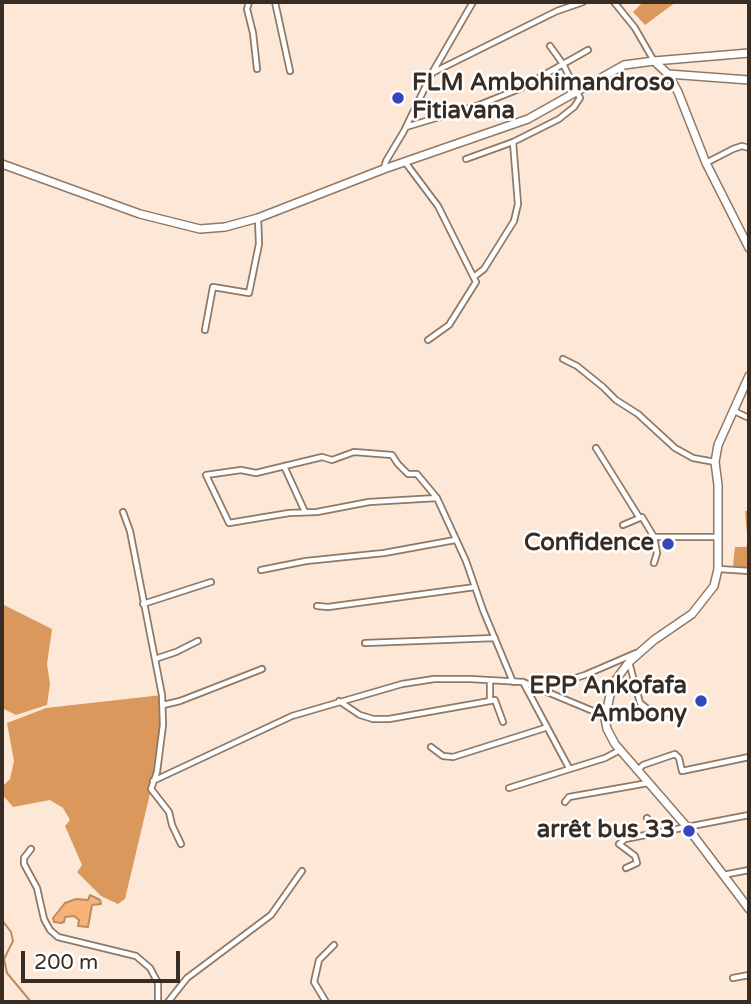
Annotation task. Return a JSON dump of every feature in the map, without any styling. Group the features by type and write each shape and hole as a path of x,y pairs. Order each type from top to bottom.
{"street":[{"path":"249,2 247,9 257,69"},
{"path":"275,2 290,71"},
{"path":"384,169 432,73 473,2"},
{"path":"432,73 557,11 583,2"},
{"path":"614,2 635,28 654,61 668,74 678,92 706,163 749,248"},
{"path":"467,159 513,142 559,118 580,99 563,64 550,46"},
{"path":"406,127 468,109 519,89 588,50"},
{"path":"2,164 140,214 200,229 225,227 258,218 384,169 528,119 624,65 749,53"},
{"path":"668,74 749,80"},
{"path":"475,276 484,269 514,221 518,204 513,142"},
{"path":"706,163 733,149 742,146 749,148"},
{"path":"405,162 438,206 476,282 449,325 428,340"},
{"path":"205,330 214,287 249,293 259,244 258,218"},
{"path":"563,359 577,366 616,401 638,414 675,448 693,458 715,462"},
{"path":"749,376 718,445 715,462 718,485 719,569 711,591 692,614 629,662 612,685 605,716 607,729 620,750 687,827 749,909"},
{"path":"734,411 749,418"},
{"path":"596,448 653,537 657,553 654,563"},
{"path":"437,498 369,502 229,523 206,475 241,470 256,473 322,457 332,460 354,452 392,455 408,474 417,474 437,498 466,561 513,682"},
{"path":"284,466 305,512"},
{"path":"123,512 130,531 163,705 157,772 151,789 169,812 181,844"},
{"path":"623,526 639,517"},
{"path":"653,537 718,537"},
{"path":"261,570 455,540"},
{"path":"719,569 749,571"},
{"path":"143,604 211,582"},
{"path":"317,606 475,587"},
{"path":"365,643 495,638"},
{"path":"155,659 198,640"},
{"path":"540,689 585,675 641,651"},
{"path":"629,662 640,703 653,713 670,713"},
{"path":"163,705 262,669"},
{"path":"153,781 292,716 402,684 434,679 523,682 605,716"},
{"path":"490,682 490,701"},
{"path":"523,682 545,728 569,768"},
{"path":"339,701 360,715 373,719 389,719 495,700 503,722"},
{"path":"431,747 443,756 453,757 545,728"},
{"path":"509,788 605,758 620,750"},
{"path":"638,770 643,765 675,754 679,758 682,771 749,757"},
{"path":"565,802 569,797 650,783"},
{"path":"626,868 637,863 635,856 621,847 620,841 749,815"},
{"path":"647,818 656,833"},
{"path":"31,849 23,858 24,864 37,888 44,919 50,930 58,937 136,956 150,968 158,983 158,1002"},
{"path":"723,875 749,870"},
{"path":"167,1002 187,978 271,915 302,871"},
{"path":"326,1002 314,982 319,960 334,945"},
{"path":"733,978 749,975"}],"shaded area":[{"path":"643,2 676,2 645,25 633,12"},
{"path":"745,511 749,511 749,568 733,566 735,547 748,545"},
{"path":"2,604 52,629 47,664 50,684 47,705 16,715 2,708"},
{"path":"162,695 157,772 125,899 118,904 101,896 77,872 82,865 65,826 70,820 63,808 50,800 13,807 2,794 2,787 10,779 14,761 7,723 46,708"},
{"path":"90,895 100,900 101,904 92,905 88,927 78,926 79,920 74,916 65,917 61,923 54,922 53,918 65,903 76,899 88,900"}],"waterway":[{"path":"2,920 11,932 13,941 4,959 7,973 31,1002"}],"place":[{"name":"FLM Ambohimandroso Fitiavana","path":"398,98"},
{"name":"Confidence","path":"668,544"},
{"name":"EPP Ankofafa Ambony","path":"701,701"},
{"name":"arrêt bus 33","path":"689,831"}]}
